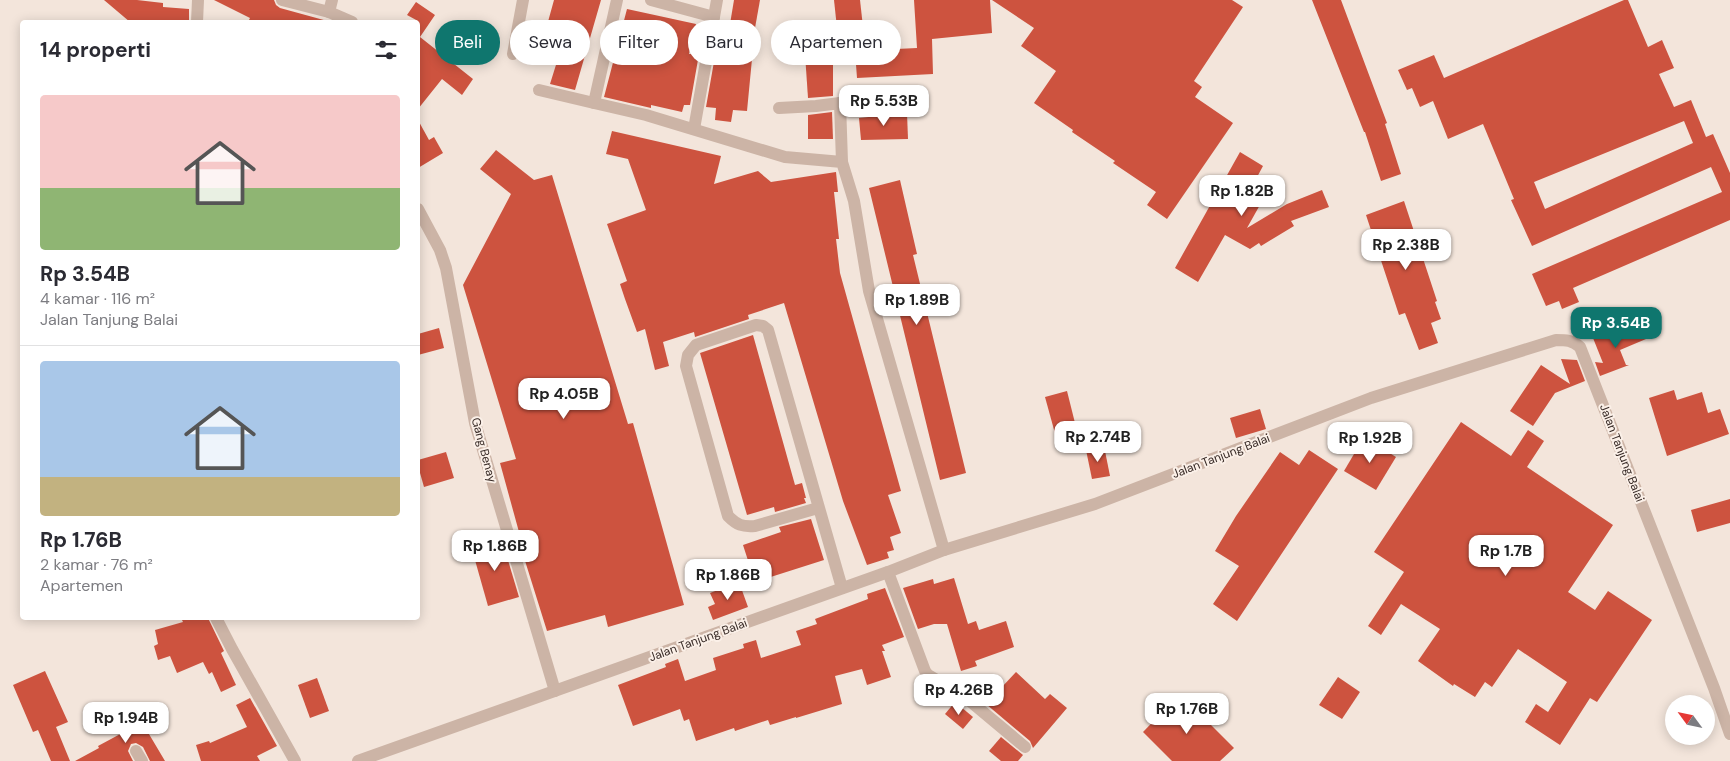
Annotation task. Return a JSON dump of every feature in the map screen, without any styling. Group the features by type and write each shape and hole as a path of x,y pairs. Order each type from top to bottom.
{"street":[{"path":"196,20 198,0"},
{"path":"282,0 330,6 349,20"},
{"path":"519,20 523,0"},
{"path":"594,103 617,0"},
{"path":"651,0 714,17"},
{"path":"694,129 717,0"},
{"path":"539,90 646,115 785,157 842,162"},
{"path":"779,108 898,97"},
{"path":"840,103 842,162 854,201 869,291 944,550"},
{"name":"Gang Benay","path":"420,213 440,250 446,268 475,422 555,691"},
{"path":"818,508 755,526 744,527 736,524 728,516 686,366 688,355 696,345 756,325 763,326 768,330 842,588"},
{"name":"Jalan Tanjung Balai","path":"358,761 888,572 944,550 1095,504 1371,398 1556,340 1575,342 1580,347 1714,688 1730,734"},
{"path":"888,572 928,675 965,697 1025,747"},
{"path":"217,620 295,761"}],"building":[{"path":"104,0 137,0 163,3 163,7 189,9 189,20 128,20"},
{"path":"214,0 274,0 280,8 324,20 249,20 250,18"},
{"path":"554,0 601,0 590,38 590,20 548,20"},
{"path":"734,0 760,0 756,20 731,20"},
{"path":"834,0 860,0 862,20 836,20"},
{"path":"914,0 990,0 992,33 932,39 933,74 857,78 856,65 901,65 901,49 917,48"},
{"path":"992,0 1232,0 1243,7 1194,81 1202,87 1195,97 1233,123 1167,219 1147,205 1156,192 1113,163 1115,161 1034,103 1056,71 1021,46 1034,28"},
{"path":"1312,0 1341,0 1387,123 1385,124 1401,174 1381,181 1365,132"},
{"path":"1624,0 1628,0 1648,47 1662,40 1674,68 1659,74 1674,107 1691,100 1706,137 1713,134 1730,173 1730,220 1573,288 1579,302 1562,309 1559,301 1546,306 1532,274 1722,192 1711,167 1532,246 1511,200 1514,199 1483,124 1448,139 1433,101 1420,107 1412,88 1407,90 1398,70 1434,55 1444,78","holes":["1684,121 1693,143 1545,209 1534,182"]},
{"path":"416,2 435,15 420,37 420,20 407,15"},
{"path":"627,9 678,20 624,20"},
{"path":"678,20 688,22 688,65 697,65 690,105 684,105 682,112 651,105 651,108 604,97 612,65 678,65"},
{"path":"420,37 435,49 435,65 455,65 473,79 462,95 442,79 420,106"},
{"path":"556,65 582,65 575,90 550,84"},
{"path":"713,65 751,65 747,111 733,110 731,122 715,120 716,108 706,107"},
{"path":"806,65 833,65 833,96 808,98"},
{"path":"832,112 833,139 808,139 808,115"},
{"path":"907,113 908,139 861,140 859,118"},
{"path":"420,124 429,140 434,137 443,153 420,167"},
{"path":"612,131 721,156 714,184 758,171 771,182 836,172 838,192 834,192 839,239 836,239 840,273 901,491 888,495 901,533 890,537 894,550 887,552 889,558 867,565 843,501 784,303 748,315 749,319 695,337 694,332 663,342 669,366 655,370 645,329 637,332 620,284 627,281 607,224 646,210 628,159 606,154"},
{"path":"496,150 534,180 552,175 628,424 633,423 684,605 608,627 605,615 547,631 516,532 519,532 500,463 516,459 463,285 511,194 480,169"},
{"path":"1240,152 1263,166 1256,179 1270,187 1247,228 1287,204 1322,190 1329,207 1291,221 1294,226 1261,246 1259,243 1250,249 1225,235 1198,282 1175,268"},
{"path":"900,180 917,254 913,255 966,473 940,480 869,188"},
{"path":"1404,201 1437,301 1435,302 1441,319 1431,323 1438,343 1419,350 1405,313 1399,315 1366,215"},
{"path":"1641,326 1646,339 1620,350 1626,365 1629,365 1600,376 1595,362 1603,363 1593,338 1607,332 1610,339"},
{"path":"439,328 444,348 420,354 420,333"},
{"path":"753,335 795,485 802,483 806,503 775,512 774,507 747,515 700,353"},
{"path":"1561,359 1577,360 1585,381 1555,393 1533,426 1510,411 1541,365 1570,384"},
{"path":"1674,390 1677,400 1702,392 1708,413 1720,409 1729,434 1667,456 1649,398"},
{"path":"1067,391 1077,431 1056,437 1045,397"},
{"path":"1260,409 1266,429 1236,438 1230,418"},
{"path":"1461,422 1511,456 1528,430 1544,441 1527,467 1613,525 1568,592 1595,610 1608,591 1652,620 1597,702 1590,698 1560,745 1525,722 1536,704 1548,712 1567,682 1518,649 1492,687 1485,682 1475,697 1454,684 1453,686 1418,661 1440,629 1401,604 1381,635 1368,626 1404,572 1374,552"},
{"path":"1364,437 1396,457 1376,490 1344,471"},
{"path":"1104,446 1110,476 1092,479 1086,450"},
{"path":"1309,450 1338,469 1237,621 1213,604 1239,566 1215,551 1236,516 1280,452 1299,465"},
{"path":"446,452 454,478 424,487 420,473 420,459"},
{"path":"1730,499 1730,523 1697,532 1691,510"},
{"path":"811,519 824,560 755,582 743,545 781,532 779,527"},
{"path":"501,537 519,597 488,606 471,546"},
{"path":"954,578 968,624 976,621 979,630 1006,621 1014,647 975,661 977,666 961,671 947,624 934,624 918,629 903,588 933,579 934,584"},
{"path":"739,582 748,607 713,620 708,607 715,604 710,593"},
{"path":"885,588 904,637 882,645 885,651 882,651 891,677 867,685 862,669 835,676 842,704 770,725 768,720 735,731 734,728 696,741 689,719 684,721 680,709 633,726 618,685 666,667 665,664 678,659 685,681 716,670 713,658 744,648 743,644 756,640 761,658 801,645 796,631 817,624 815,619 868,599 867,594"},
{"path":"182,620 209,620 224,651 221,653 236,685 221,692 212,672 209,674 203,662 177,673 170,656 158,660 154,646 158,644 155,630 183,622"},
{"path":"45,671 68,722 56,727 70,761 51,761 38,730 33,732 13,685"},
{"path":"1016,672 1045,699 1050,694 1067,708 1033,748 1030,741 986,704"},
{"path":"1338,677 1360,692 1342,719 1319,705"},
{"path":"317,678 329,711 310,718 298,685"},
{"path":"1180,694 1234,748 1220,761 1172,761 1143,732"},
{"path":"250,698 277,746 257,756 260,761 201,761 196,745 209,741 210,743 247,727 236,705"},
{"path":"955,702 973,717 963,729 945,714"},
{"path":"133,712 140,726 143,724 165,761 150,761 143,747 136,743 131,744 128,751 133,761 75,761 124,732 118,720"},
{"path":"1001,737 1023,755 1018,761 1001,761 989,751"}]}
